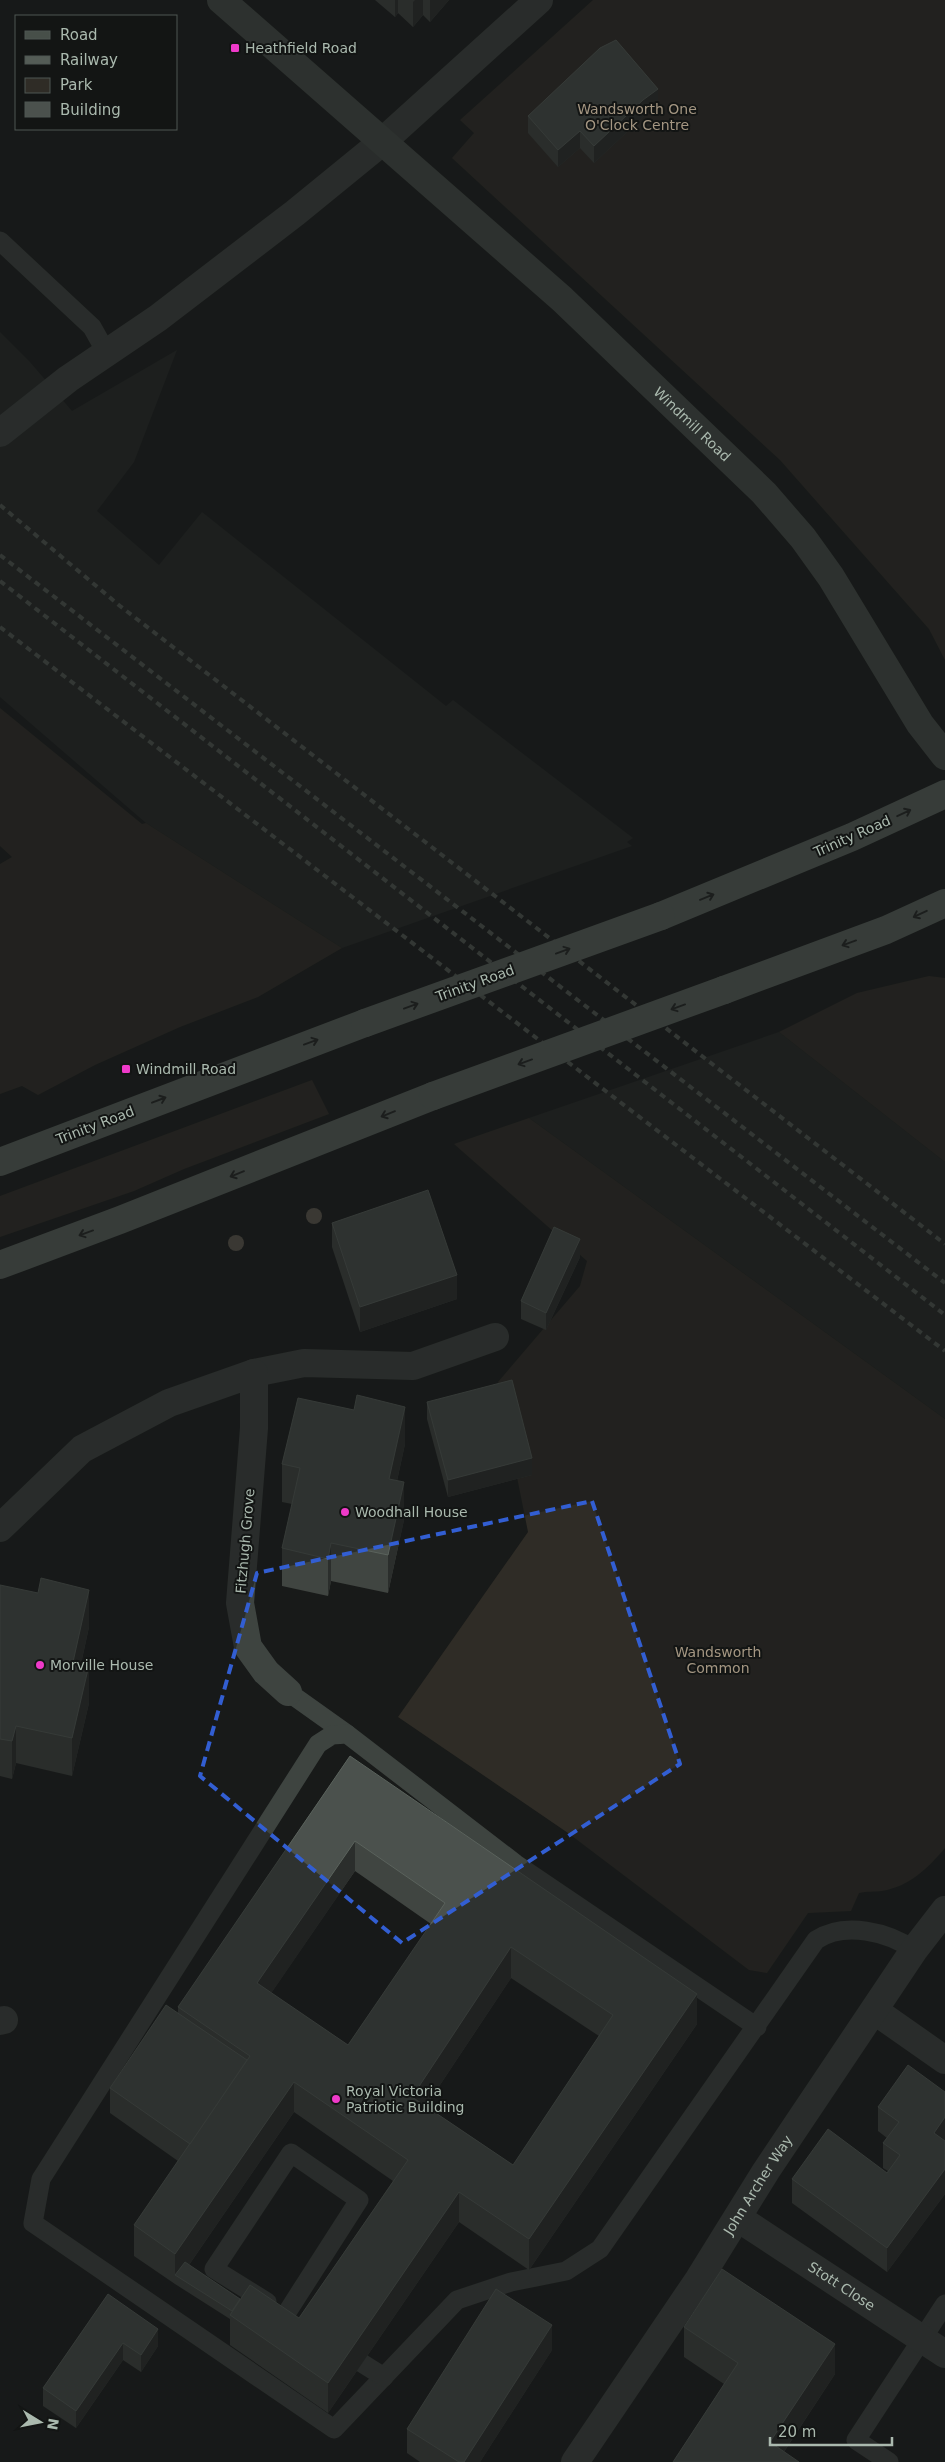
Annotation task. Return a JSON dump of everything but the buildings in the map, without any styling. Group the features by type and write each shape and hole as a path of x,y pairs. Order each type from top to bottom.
{"highway":[{"name":"Trinity Road","path":"0,1162 365,1023 661,916 852,837 945,794"},
{"path":"0,1265 120,1220 433,1096 886,930 945,903"}],"main road":[{"name":"Windmill Road","path":"221,0 562,299 764,493 803,538 831,577 920,724 945,756"}],"street":[{"path":"0,433 106,352 158,318 295,213 382,142 539,0"},
{"path":"0,1528 82,1448 169,1403 254,1373 304,1362 413,1366 495,1338"},
{"name":"Fitzhugh Grove","path":"254,1373 254,1428 240,1603 248,1647 266,1672 288,1692"},
{"name":"John Archer Way","path":"575,2462 914,1950 945,1910"},
{"path":"875,2011 945,2060"},
{"name":"Stott Close","path":"738,2218 934,2346"}],"lane":[{"path":"0,241 92,327 106,352"},
{"path":"288,1692 347,1734 516,1864 757,2027"},
{"path":"347,1734 332,1735 318,1744 41,2179 33,2223 334,2429 457,2300 511,2282 566,2271 600,2249 816,1940 825,1934 843,1931 881,1934 900,1940 914,1950"},
{"path":"291,2152 359,2200 292,2318 214,2269 291,2152"},
{"path":"889,2462 856,2440 934,2346 945,2304"},
{"path":"326,2340 384,2378"}],"highlighted area":[{"path":"592,1501 680,1764 402,1943 200,1776 257,1573"}],"shaded area":[{"path":"0,332 30,362 72,411 177,350 134,462 97,511 159,565 202,512 446,706 453,700 633,838 627,842 632,846 342,948 146,823 0,697"},
{"path":"779,1032 945,1162 945,1419 529,1118"}],"green space":[{"name":"Wandsworth One O'Clock Centre","path":"593,0 945,0 945,660 929,629 780,460 452,158 474,133 460,120"},
{"path":"0,708 142,824 146,823 342,948 258,997 180,1027 95,1065 38,1095 22,1086 0,1094 0,864 12,857 0,846"},
{"path":"929,976 945,978 945,1162 779,1032 857,993"},
{"path":"312,1080 329,1114 184,1169 134,1191 0,1237 0,1196"},
{"name":"Wandsworth Common","path":"529,1118 945,1419 945,1848 925,1870 909,1881 892,1889 859,1893 851,1911 808,1913 767,1973 749,1970 568,1833 398,1717 528,1532 498,1382 580,1286 587,1261 454,1144"}],"railway":[{"path":"0,505 120,606 945,1244"},
{"path":"0,555 945,1283"},
{"path":"0,581 945,1315"},
{"path":"0,627 945,1351"}],"place":[{"name":"Heathfield Road","path":"235,48"},
{"name":"Windmill Road","path":"126,1069"},
{"name":"Woodhall House","path":"345,1512"},
{"name":"Morville House","path":"40,1665"},
{"name":"Royal Victoria Patriotic Building","path":"336,2099"}]}
